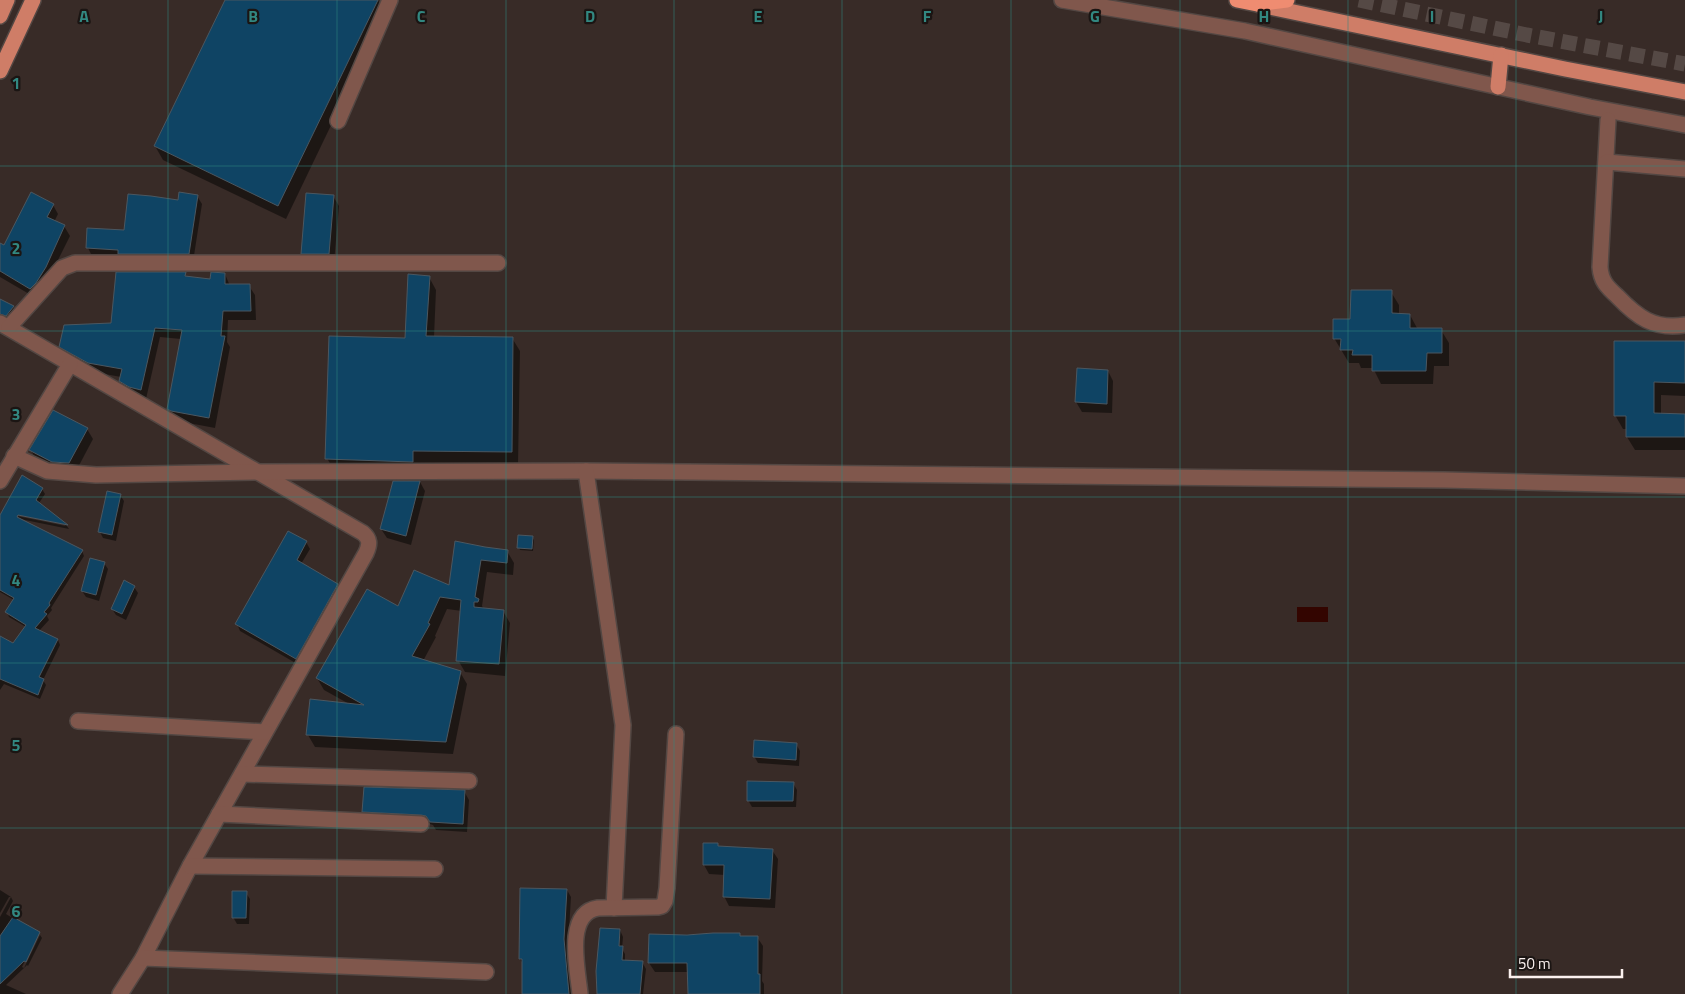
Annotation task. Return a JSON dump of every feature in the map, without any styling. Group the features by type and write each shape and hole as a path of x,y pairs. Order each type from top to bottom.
{"highway":[{"path":"1237,0 1257,4 1287,0"}],"main road":[{"path":"0,16 7,0"},
{"path":"0,71 33,0"},
{"path":"1257,4 1685,92"},
{"path":"1498,87 1501,55"}],"street":[{"path":"338,121 390,0"},
{"path":"1062,0 1245,31 1590,107 1685,125"},
{"path":"1590,107 1608,120 1685,134"},
{"path":"1608,120 1600,276 1604,283 1634,314 1654,324 1685,325"},
{"path":"1607,162 1685,170"},
{"path":"120,994 143,958 190,866 366,553 369,542 363,533 5,325 62,268 75,263 498,263"},
{"path":"0,480 70,364"},
{"path":"14,456 47,470 96,475 256,472 586,471 1445,480 1685,486"},
{"path":"586,471 623,725 614,908"},
{"path":"78,721 265,732"},
{"path":"580,994 576,943 577,928 582,918 590,910 658,908 665,901 676,734"},
{"path":"242,774 469,781"},
{"path":"219,814 421,824"},
{"path":"190,866 435,869"},
{"path":"143,958 486,972"}],"shaded area":[{"path":"1297,607 1328,607 1328,622 1297,622"}],"building":[{"path":"225,0 378,0 278,206 154,146"},
{"path":"31,192 54,204 47,217 65,225 46,267 30,289 0,271 0,243 4,245"},
{"path":"179,192 198,195 189,254 118,254 118,250 86,248 87,228 124,230 128,194 178,200"},
{"path":"306,193 334,195 329,254 301,254"},
{"path":"116,272 186,272 185,276 210,279 211,272 225,273 225,284 250,284 251,311 223,311 221,336 225,336 209,418 167,409 182,330 155,328 141,390 129,387 119,381 122,369 88,363 59,347 64,325 111,323"},
{"path":"408,274 430,276 426,336 513,337 512,452 413,451 413,462 325,459 329,336 405,338"},
{"path":"1351,290 1392,290 1392,313 1410,314 1410,328 1442,328 1442,353 1427,353 1426,371 1372,371 1372,355 1352,355 1353,350 1340,350 1341,339 1333,339 1333,319 1350,319"},
{"path":"0,299 14,306 6,316 0,314"},
{"path":"1614,341 1685,341 1685,383 1654,382 1654,413 1685,414 1685,437 1626,437 1626,416 1614,416"},
{"path":"1077,368 1108,370 1107,404 1075,402"},
{"path":"53,410 88,428 69,463 52,462 29,450"},
{"path":"22,475 43,488 36,500 68,525 18,515 17,517 83,550 49,603 50,605 44,612 47,614 35,628 58,639 39,677 44,679 38,695 0,679 0,636 13,643 26,625 5,612 14,598 0,590 0,515"},
{"path":"393,481 420,481 406,536 380,529"},
{"path":"107,491 121,494 112,535 98,532"},
{"path":"288,531 307,541 297,560 338,584 296,659 235,624"},
{"path":"518,535 533,536 532,549 517,548"},
{"path":"455,541 508,550 507,563 481,560 475,597 479,599 478,602 474,602 474,607 504,610 499,664 456,661 461,600 440,597 428,623 430,624 412,656 461,671 446,742 306,735 310,699 364,705 316,678 367,589 398,606 414,570 449,585"},
{"path":"90,558 105,562 96,595 81,591"},
{"path":"124,580 135,586 122,614 111,609"},
{"path":"754,740 797,743 796,760 753,757"},
{"path":"747,781 794,782 793,801 747,801"},
{"path":"364,787 465,790 463,824 430,822 426,816 421,815 362,812"},
{"path":"703,843 718,843 718,846 773,849 770,899 723,897 724,865 703,865"},
{"path":"520,888 567,889 564,939 569,994 522,994 522,959 519,959"},
{"path":"232,891 247,891 246,918 232,918"},
{"path":"13,917 40,932 26,962 24,961 0,984 0,936"},
{"path":"600,928 620,929 619,946 623,946 622,960 643,961 640,994 597,994 596,971"},
{"path":"740,933 740,936 758,936 760,994 688,994 687,963 648,963 649,934 687,935"}],"tunnel":[{"path":"1359,0 1527,35 1685,64"}]}
